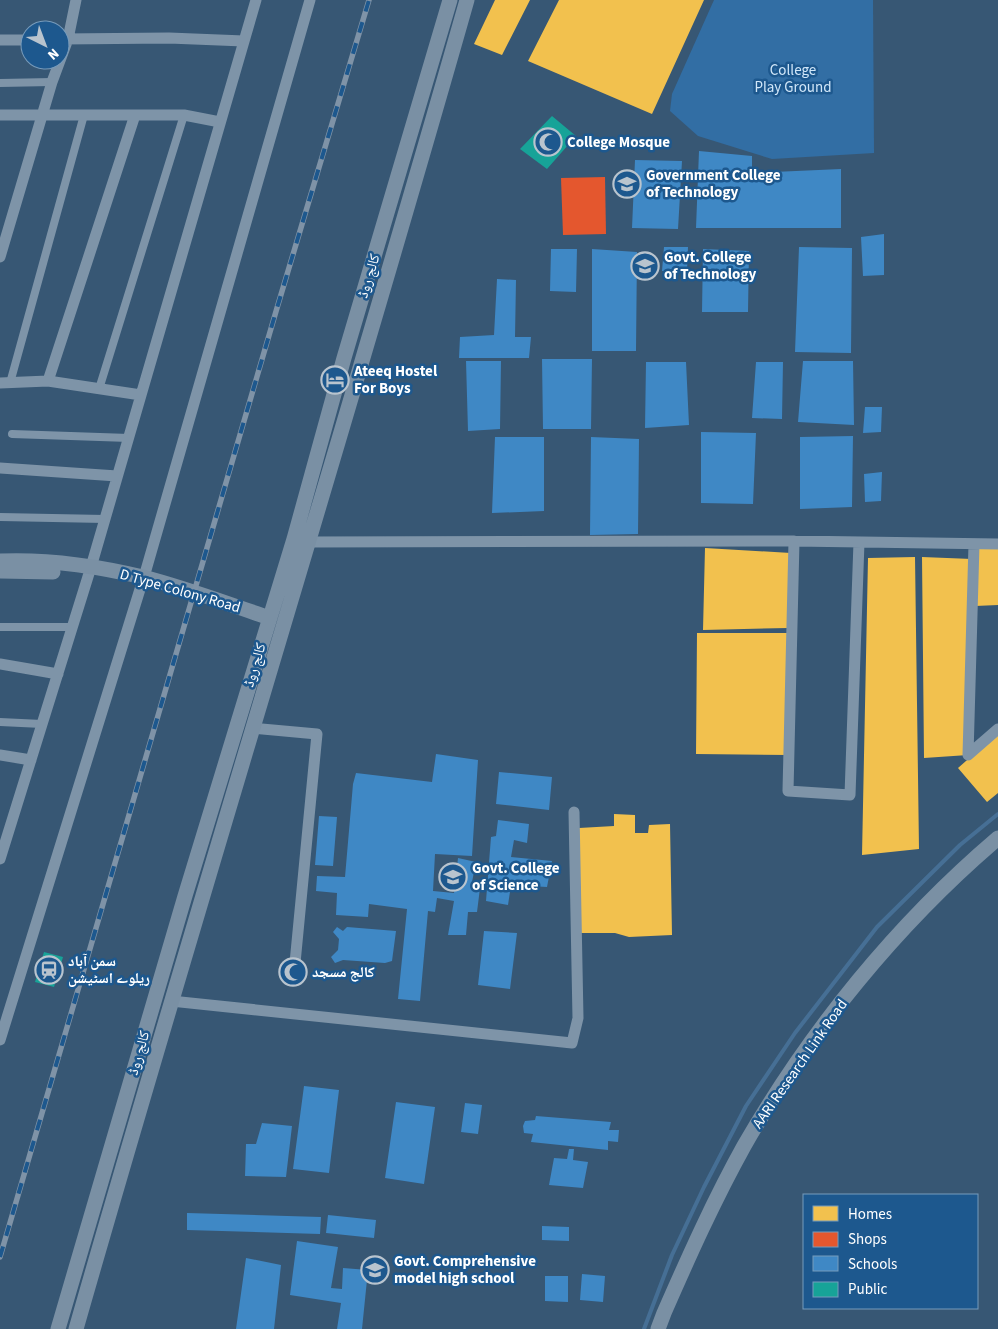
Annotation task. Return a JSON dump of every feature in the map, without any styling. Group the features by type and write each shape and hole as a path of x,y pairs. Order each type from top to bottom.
{"main road":[{"name":"کالج روڈ","path":"58,1329 185,896 294,539 344,358 450,0"},
{"name":"کالج روڈ","path":"76,1329 252,728 400,237 467,0"},
{"name":"D Type Colony Road","path":"0,560 18,560 90,571 142,582 268,622"},
{"name":"D Type Colony Road","path":"0,571 65,573 90,571"},
{"name":"AARI Research Link Road","path":"658,1329 706,1218 744,1146 783,1085 843,1001 884,951 970,862 998,838"}],"street":[{"path":"70,20 76,0"},
{"path":"0,859 90,571 256,0"},
{"path":"0,1040 142,582 310,0"},
{"path":"70,39 169,38 244,41"},
{"path":"0,40 20,40"},
{"path":"0,257 55,70"},
{"path":"0,83 52,82"},
{"path":"0,115 184,115 220,122"},
{"path":"84,115 5,383 48,381 141,395"},
{"path":"48,381 135,115"},
{"path":"99,389 184,115"},
{"path":"12,434 129,438"},
{"path":"0,468 118,476"},
{"path":"0,517 105,519"},
{"path":"309,542 794,541 998,544"},
{"path":"794,541 788,791 850,794 859,542"},
{"path":"974,544 968,755 998,730"},
{"path":"0,627 73,627"},
{"path":"0,664 58,674"},
{"path":"0,722 42,724"},
{"path":"252,728 317,734 295,964"},
{"path":"0,755 31,760"},
{"path":"171,1001 572,1043 578,1018 574,812"}],"green space":[{"name":"College Play Ground","path":"714,0 873,0 874,153 772,159 698,136 670,111 672,94"}],"building: Homes":[{"path":"495,0 530,0 502,55 474,44"},
{"path":"559,0 704,0 652,114 528,61"},
{"path":"979,545 998,545 998,605 975,606"},
{"path":"705,548 791,553 788,628 703,630"},
{"path":"915,557 919,849 862,855 868,558"},
{"path":"922,557 972,559 968,755 924,758"},
{"path":"697,633 787,633 789,755 696,754"},
{"path":"998,733 998,793 987,802 958,768"},
{"path":"614,814 635,815 635,833 648,833 649,825 670,824 672,935 629,937 615,933 581,933 579,828 614,826"}],"building: Shops":[{"path":"605,177 606,234 563,235 561,178"}],"building: Schools":[{"path":"699,151 752,156 752,173 841,169 841,228 696,228"},
{"path":"635,160 682,161 678,229 632,228"},
{"path":"884,234 884,275 863,276 861,237"},
{"path":"664,247 688,247 687,271 662,271"},
{"path":"799,247 852,248 851,353 795,352"},
{"path":"551,249 577,249 576,292 550,291"},
{"path":"592,249 637,252 636,351 592,351"},
{"path":"703,249 749,251 748,312 702,312"},
{"path":"497,279 516,280 515,337 531,337 529,358 459,358 460,337 494,335"},
{"path":"542,359 592,359 591,429 543,429"},
{"path":"466,361 501,361 500,429 468,431"},
{"path":"803,361 853,361 854,425 798,422"},
{"path":"646,362 686,362 689,425 645,428"},
{"path":"756,362 783,362 782,419 752,418"},
{"path":"865,407 882,407 881,432 863,433"},
{"path":"701,432 756,433 753,504 701,503"},
{"path":"853,436 852,507 800,509 800,437"},
{"path":"495,437 544,437 544,511 492,513"},
{"path":"591,437 639,439 638,534 590,535"},
{"path":"882,472 881,501 865,502 864,474"},
{"path":"436,754 478,760 472,856 435,854 433,891 454,893 458,858 476,862 471,887 480,888 477,912 468,912 466,935 448,935 454,901 437,898 435,912 428,911 420,1001 398,999 407,909 369,904 368,917 336,915 337,893 316,891 317,876 345,877 353,784 356,773 432,782"},
{"path":"499,772 552,777 549,810 496,804"},
{"path":"319,816 337,817 333,866 315,865"},
{"path":"498,820 529,824 527,843 514,840 511,857 552,861 547,887 511,885 508,905 486,901 491,837 496,836"},
{"path":"337,927 343,931 347,927 396,931 392,961 385,963 343,960 335,963 331,957 338,950 339,939 333,932"},
{"path":"484,931 517,933 510,989 478,985"},
{"path":"304,1086 339,1090 329,1173 293,1169"},
{"path":"396,1102 435,1107 424,1184 385,1178"},
{"path":"465,1103 482,1105 478,1134 461,1132"},
{"path":"536,1116 611,1122 609,1130 619,1130 618,1142 608,1141 608,1150 531,1142 533,1134 524,1133 523,1126 525,1121 535,1120"},
{"path":"262,1123 292,1126 286,1177 245,1176 246,1144 256,1144"},
{"path":"569,1149 574,1149 573,1160 588,1162 583,1188 549,1185 554,1158 567,1159"},
{"path":"187,1213 321,1217 320,1234 187,1230"},
{"path":"328,1215 376,1220 374,1238 326,1233"},
{"path":"542,1226 569,1227 569,1241 542,1240"},
{"path":"297,1241 338,1247 331,1288 342,1289 343,1268 368,1270 362,1329 337,1329 341,1303 290,1295"},
{"path":"246,1258 281,1265 274,1329 236,1329"},
{"path":"582,1274 605,1276 603,1302 580,1300"},
{"path":"545,1276 568,1276 568,1302 545,1301"}],"building: Public":[{"name":"College Mosque","path":"552,116 576,136 547,169 520,149"},
{"name":"سمن آباد ریلوے اسٹیشن","path":"44,952 63,957 54,987 35,982"}],"waterway":[{"path":"644,1329 672,1255 704,1187 746,1106 795,1033 877,927 960,845 998,814"}],"railway":[{"path":"0,1257 277,308 369,0"}],"place":[{"name":"College Mosque","path":"548,142"},
{"name":"Government College of Technology","path":"627,184"},
{"name":"Govt. College of Technology","path":"645,266"},
{"name":"Ateeq Hostel For Boys","path":"335,380"},
{"name":"Govt. College of Science","path":"453,877"},
{"name":"سمن آباد ریلوے اسٹیشن","path":"49,970"},
{"name":"کالج مسجد","path":"293,972"},
{"name":"Govt. Comprehensive model high school","path":"375,1270"}]}
